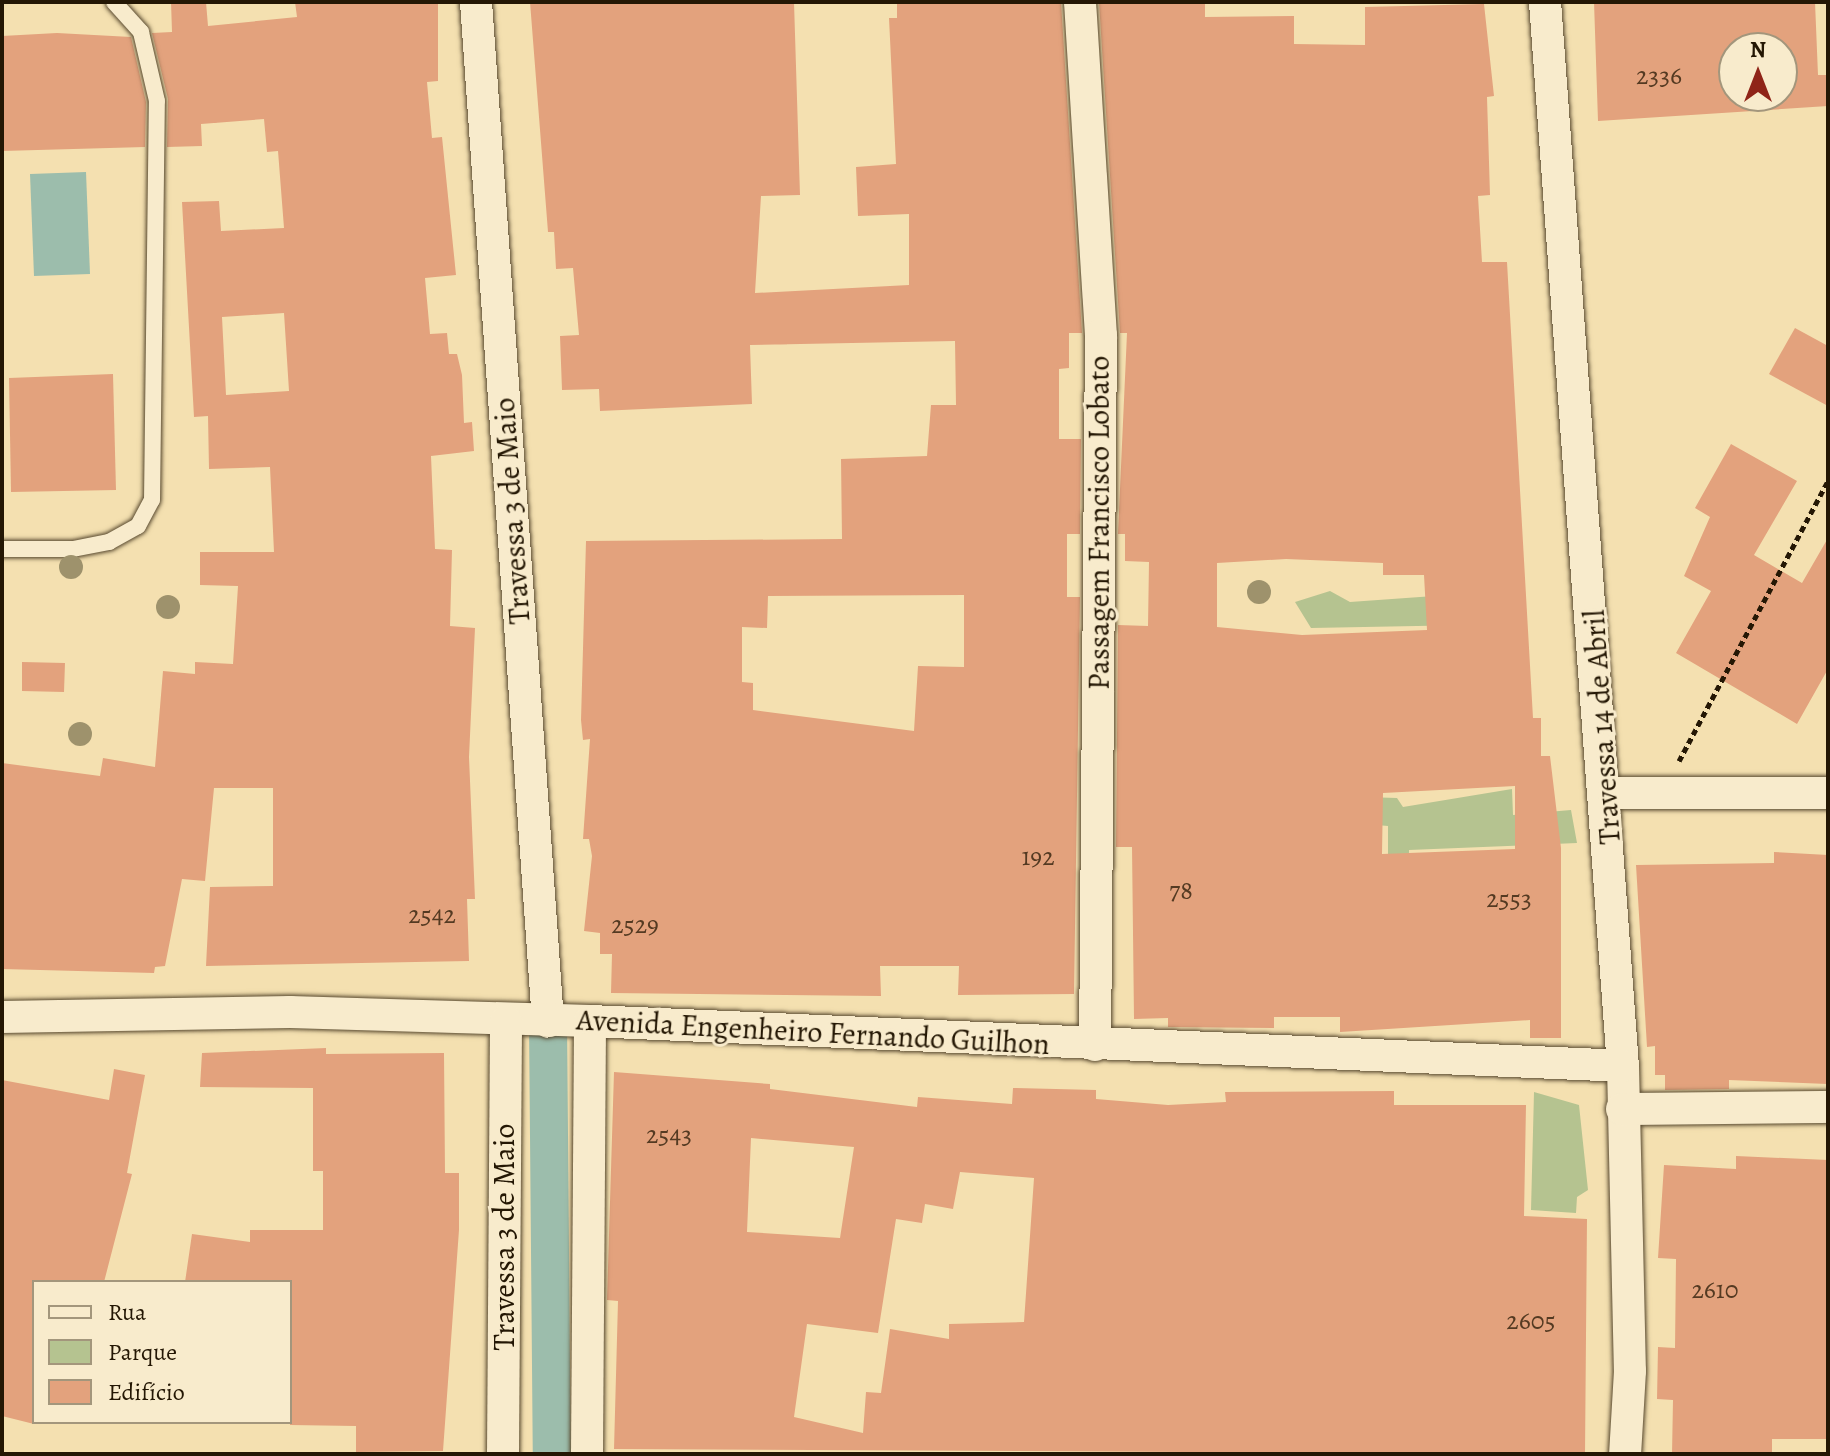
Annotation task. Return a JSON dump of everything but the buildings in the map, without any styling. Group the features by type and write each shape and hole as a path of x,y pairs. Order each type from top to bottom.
{"street":[{"name":"Travessa 3 de Maio","path":"476,2 548,1021"},
{"name":"Passagem Francisco Lobato","path":"1080,2 1101,335 1095,1045"},
{"name":"Travessa 14 de Abril","path":"1545,2 1607,793 1623,1066 1630,1371 1625,1454"},
{"path":"1607,793 1828,793"},
{"name":"Avenida Engenheiro Fernando Guilhon","path":"2,1017 290,1012 506,1021 590,1021 1623,1066"},
{"name":"Travessa 3 de Maio","path":"503,1454 506,1021"},
{"path":"587,1454 590,1021"},
{"path":"1622,1109 1828,1107"}],"lane":[{"path":"2,549 73,549 109,542 138,526 152,500 157,101 141,32 114,2"}],"path":[{"path":"1662,793 1828,481"}],"green space":[{"path":"1518,590 1523,624 1311,628 1295,602 1330,591 1350,602"},
{"path":"1512,789 1513,815 1571,810 1577,843 1409,850 1407,980 1388,870 1388,826 1365,824 1364,797 1397,798 1403,807"},
{"path":"1534,1092 1579,1105 1588,1190 1577,1197 1576,1213 1531,1210"}],"shaded area":[{"path":"86,172 90,274 34,276 30,174"}],"waterway":[{"path":"548,1021 552,1454"}]}
